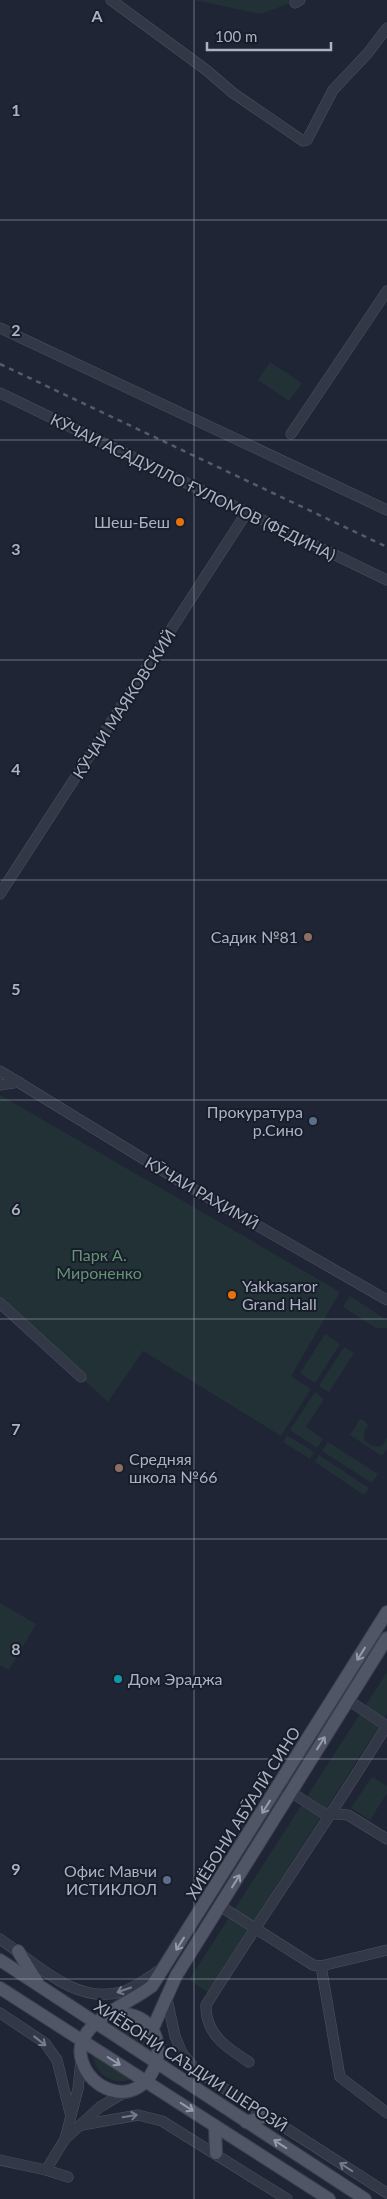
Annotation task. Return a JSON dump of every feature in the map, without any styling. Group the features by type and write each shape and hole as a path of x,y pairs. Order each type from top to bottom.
{"main road":[{"name":"ХИЁБОНИ АБӮАЛӢ СИНО","path":"94,2022 110,2014 152,1986 387,1612"},
{"name":"ХИЁБОНИ АБӮАЛӢ СИНО","path":"152,2030 176,1976 387,1638"},
{"path":"18,1951 40,1986"},
{"name":"ХИЁБОНИ САЪДИИ ШЕРОЗӢ","path":"0,1960 365,2199"},
{"path":"1,1989 329,2199"},
{"path":"94,2022 83,2041 81,2059 86,2072 94,2082 106,2088 119,2091 131,2089 146,2081 158,2063 157,2041 152,2030 144,2021 134,2015 110,2014"},
{"path":"246,2122 267,2116"},
{"path":"215,2126 216,2153"}],"street":[{"path":"112,0 205,69 233,93 303,141 307,140 333,90 367,54 387,28"},
{"path":"291,434 387,291"},
{"path":"0,328 387,510"},
{"name":"КӮЧАИ АСАДУЛЛО ҒУЛОМОВ (ФЕДИНА)","path":"0,393 387,580"},
{"name":"КӮЧАИ МАЯКОВСКИЙ","path":"0,894 247,512"},
{"name":"КӮЧАИ РАҲИМӢ","path":"0,1071 178,1180 387,1300"},
{"path":"0,1085 18,1082"},
{"path":"0,1303 81,1377"},
{"path":"249,2062 225,2046 211,2031 205,2017 206,2005 254,1928 332,1814 387,1726 348,1700"},
{"path":"280,1785 323,1813 348,1815 387,1840"},
{"path":"220,1906 305,1961 321,1966 387,1950"},
{"path":"0,1940 18,1951 51,1977 93,1993 127,1990 166,1966"},
{"path":"321,1966 340,2076 387,2113"},
{"path":"167,1999 175,2036 182,2053 197,2071 387,2193"},
{"path":"0,2013 45,2043 57,2060 71,2117"},
{"path":"46,2170 65,2139 78,2088 81,2059"},
{"path":"65,2139 100,2107 131,2089"},
{"path":"82,2125 138,2115 162,2121 287,2199"},
{"path":"0,2160 68,2177"}],"green space":[{"path":"194,0 298,0 261,14"},
{"path":"270,362 302,383 289,401 258,380"},
{"name":"Парк А. Мироненко","path":"0,1095 340,1292 291,1376 311,1389 281,1436 143,1351 108,1402 48,1347 0,1311"},
{"path":"350,1296 387,1320 387,1328 376,1328 343,1307"},
{"path":"325,1334 340,1344 315,1383 300,1373"},
{"path":"344,1347 354,1353 329,1392 319,1386"},
{"path":"315,1392 324,1399 306,1427 323,1439 317,1448 290,1430"},
{"path":"360,1419 365,1421 368,1426 364,1432 364,1439 370,1444 377,1447 382,1446 387,1437 387,1449 382,1456 350,1435"},
{"path":"287,1435 314,1452 310,1459 283,1442"},
{"path":"328,1442 378,1474 372,1483 322,1451"},
{"path":"319,1455 369,1488 364,1495 315,1462"},
{"path":"0,1603 36,1624 9,1670 0,1665"},
{"path":"387,1672 387,1714 208,1992 189,1980"},
{"path":"372,1777 387,1786 387,1793 370,1820 351,1808"},
{"path":"124,2024 140,2031 146,2040 150,2052 109,2026"},
{"path":"92,2052 133,2079 118,2081 106,2077 97,2067"}],"railway":[{"path":"0,364 387,547"}],"place":[{"name":"Шеш-Беш","path":"180,522"},
{"name":"Садик №81","path":"308,937"},
{"name":"Прокуратура р.Сино","path":"313,1121"},
{"name":"Yakkasaror Grand Hall","path":"232,1295"},
{"name":"Средняя школа №66","path":"119,1468"},
{"name":"Дом Эраджа","path":"118,1679"},
{"name":"Офис Мавчи ИСТИКЛОЛ","path":"167,1880"}]}
